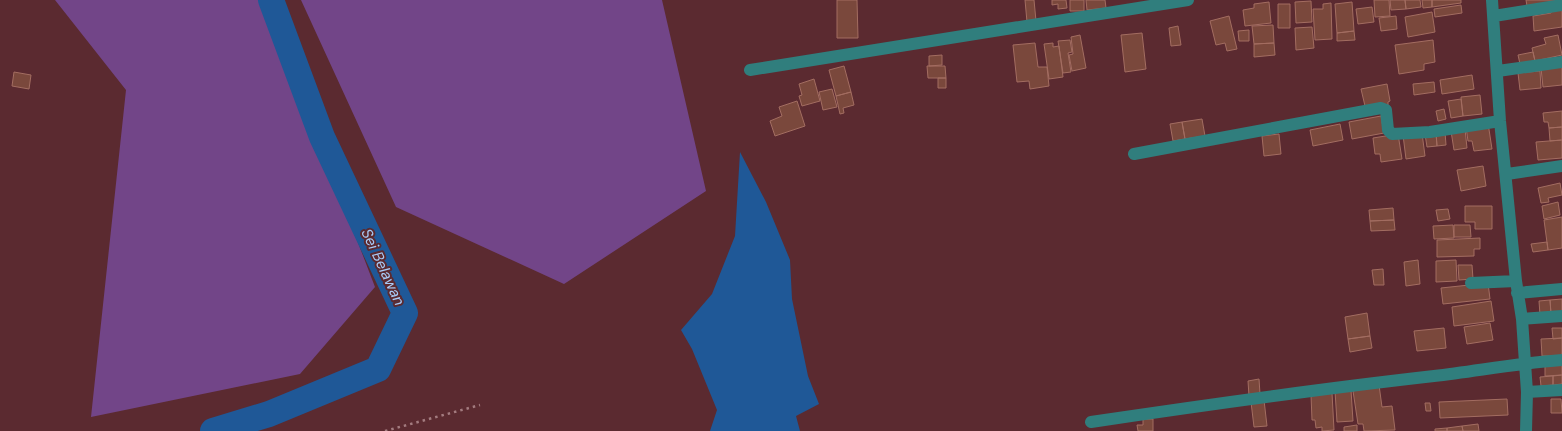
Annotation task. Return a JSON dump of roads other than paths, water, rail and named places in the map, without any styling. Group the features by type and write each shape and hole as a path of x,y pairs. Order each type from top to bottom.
{"street":[{"path":"750,70 1188,0"},
{"path":"1492,0 1500,121 1522,319 1527,392 1526,431"},
{"path":"1494,16 1562,5"},
{"path":"1498,70 1562,62"},
{"path":"1134,154 1381,108 1386,110 1388,130 1392,134 1430,132 1500,121"},
{"path":"1507,174 1562,166"},
{"path":"1471,282 1562,289"},
{"path":"1522,319 1562,316"},
{"path":"1091,422 1525,363 1562,360"},
{"path":"1527,392 1562,390"}],"water":[{"path":"740,152 766,202 790,260 792,299 808,376 819,404 796,416 800,431 710,431 717,410 692,349 681,330 712,294 735,236"}],"waterway":[{"name":"Sei Belawan","path":"213,431 269,414 378,369 405,313 322,137 271,0"}]}
